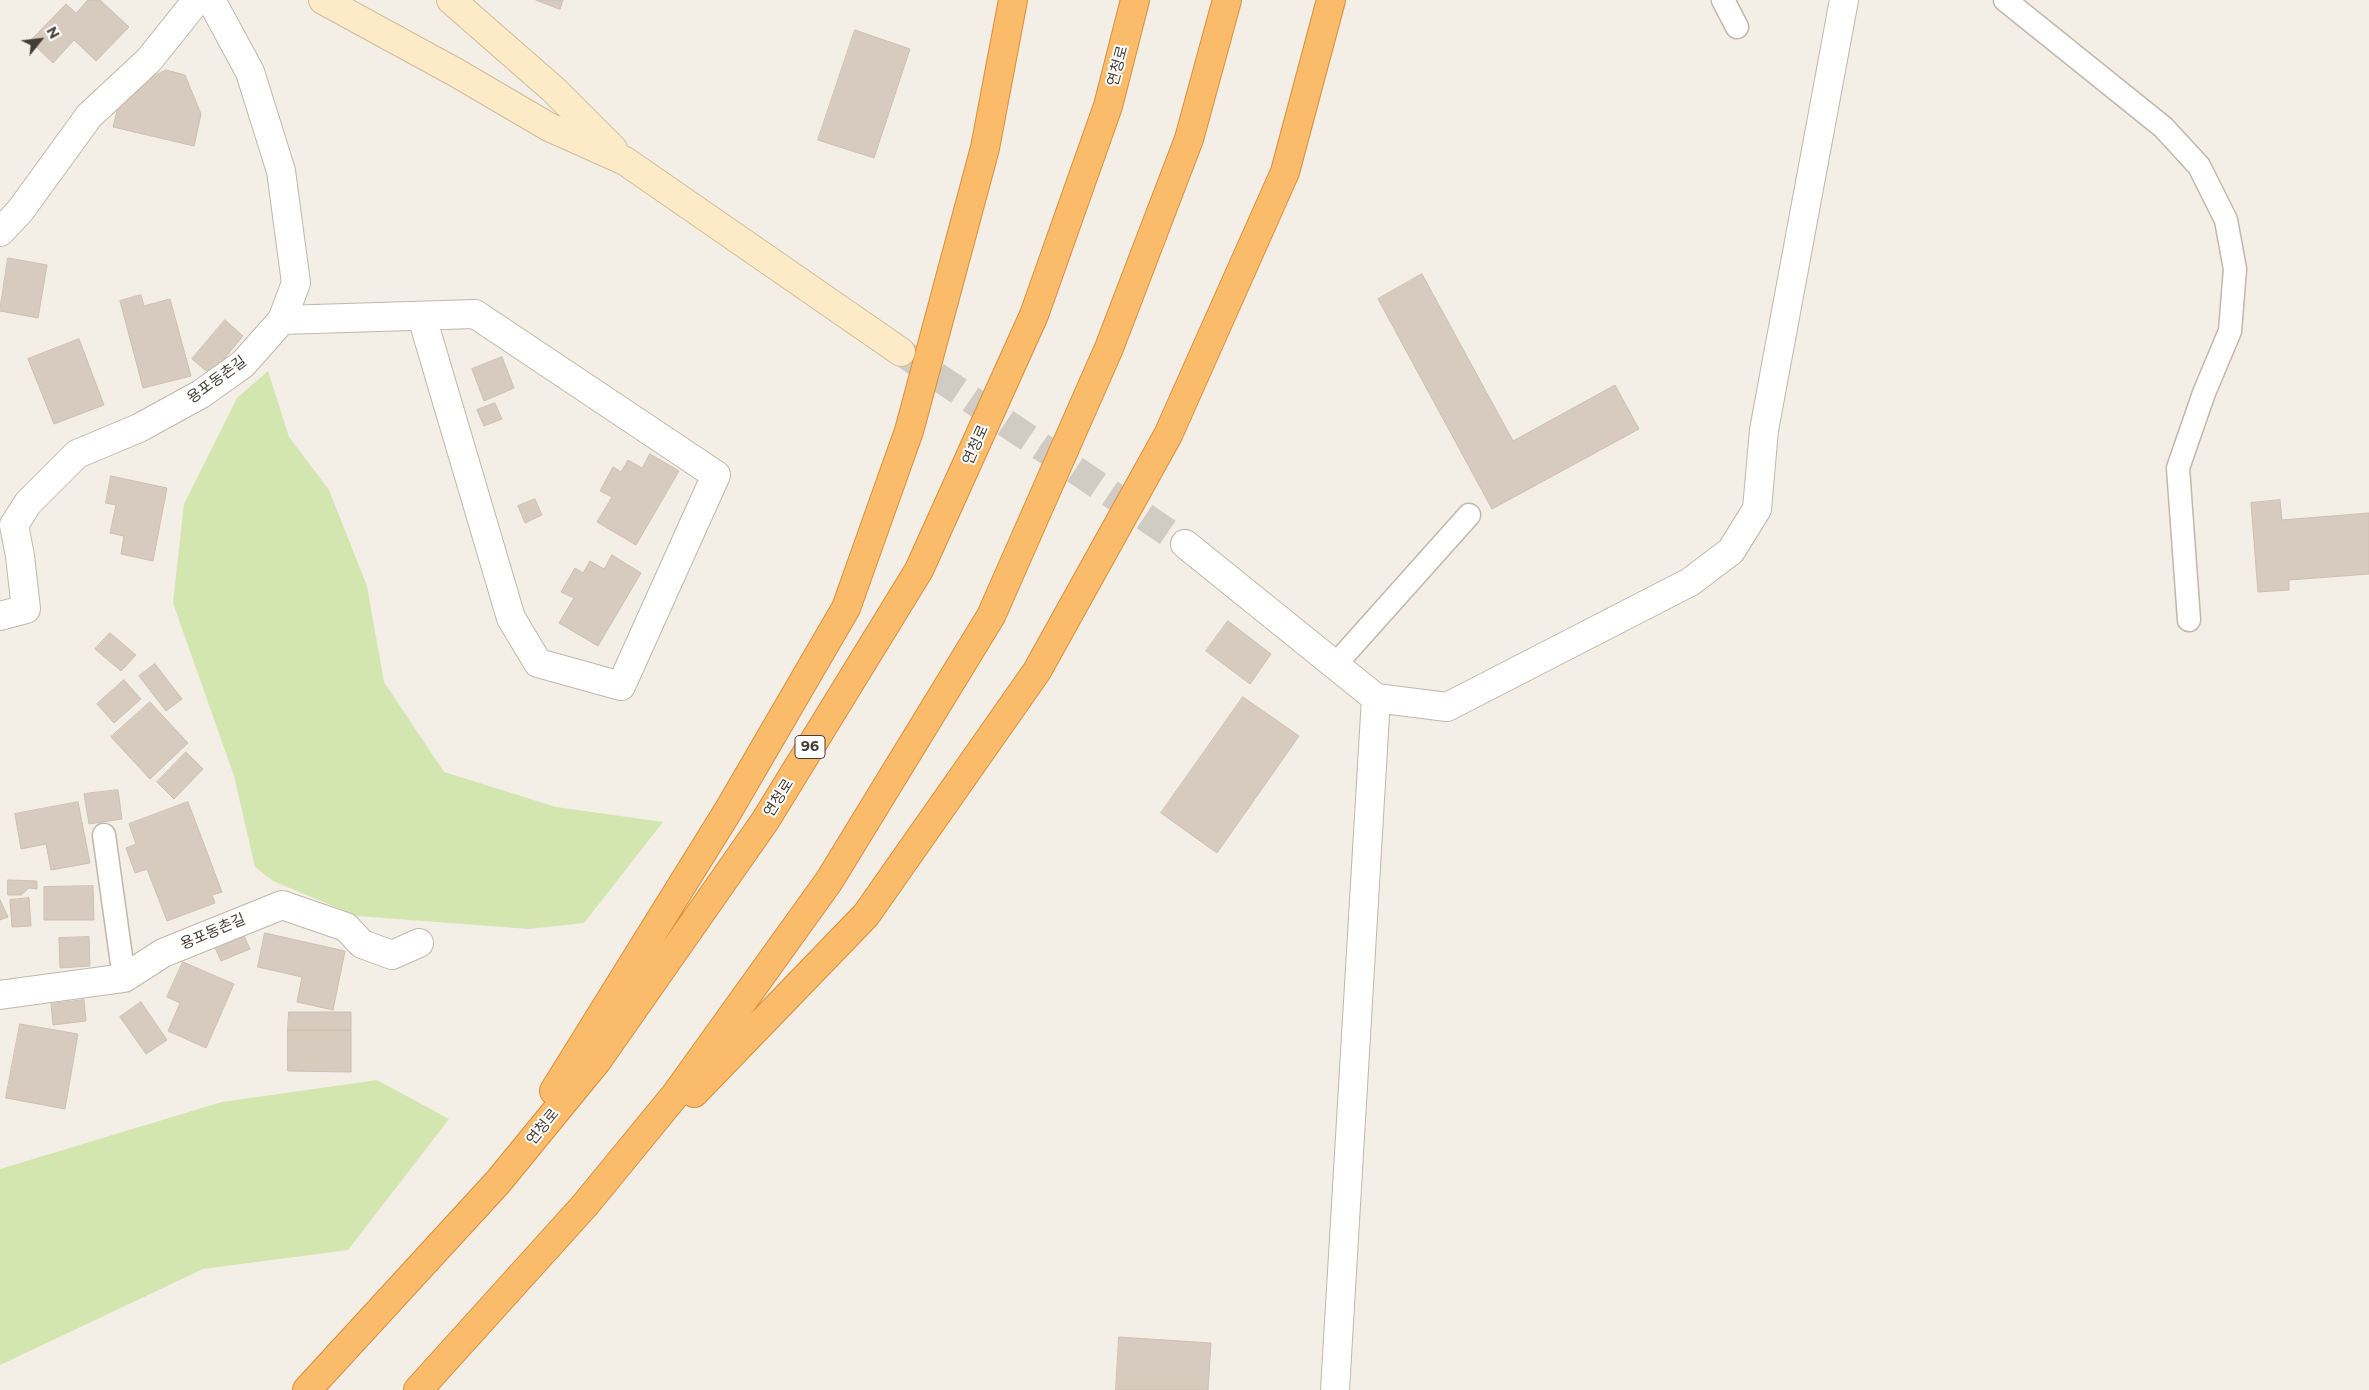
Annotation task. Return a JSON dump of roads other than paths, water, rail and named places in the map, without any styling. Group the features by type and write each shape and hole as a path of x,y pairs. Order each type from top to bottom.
{"highway":[{"path":"498,1182 728,811 846,608 909,432 985,148 1013,0"},
{"name":"연청로","path":"307,1390 498,1182 597,1061 765,821 919,570 1034,316 1108,106 1135,0"},
{"path":"585,1205 676,1094 829,880 991,616 1113,339 1189,139 1227,0"},
{"path":"418,1390 585,1205 866,915 1037,671 1168,435 1285,172 1331,0"}],"street":[{"path":"0,232 20,211 89,116 149,60 197,0"},
{"name":"용포동촌길","path":"0,616 26,609 20,556 14,525 28,503 77,454 139,428 201,394 243,364 282,320 296,283 281,171 250,72 211,0"},
{"path":"323,0 455,72 549,127 625,161"},
{"path":"451,0 554,90 625,161 901,352"},
{"path":"1185,544 1376,698 1447,707 1690,582 1730,551 1757,509 1764,430 1844,0"},
{"path":"282,320 475,314 716,475 621,686 538,663 512,618 422,317"},
{"path":"1335,1390 1376,698"},
{"name":"용포동촌길","path":"0,995 124,978 163,953 282,905 346,927 362,944 392,955 419,943"}],"lane":[{"path":"1723,0 1737,27"},
{"path":"2004,0 2163,127 2199,166 2226,220 2235,269 2230,331 2204,393 2178,468 2189,620"},
{"path":"1336,665 1469,515"},
{"path":"104,835 124,978"}],"tunnel":[{"path":"901,352 1185,544"}]}
